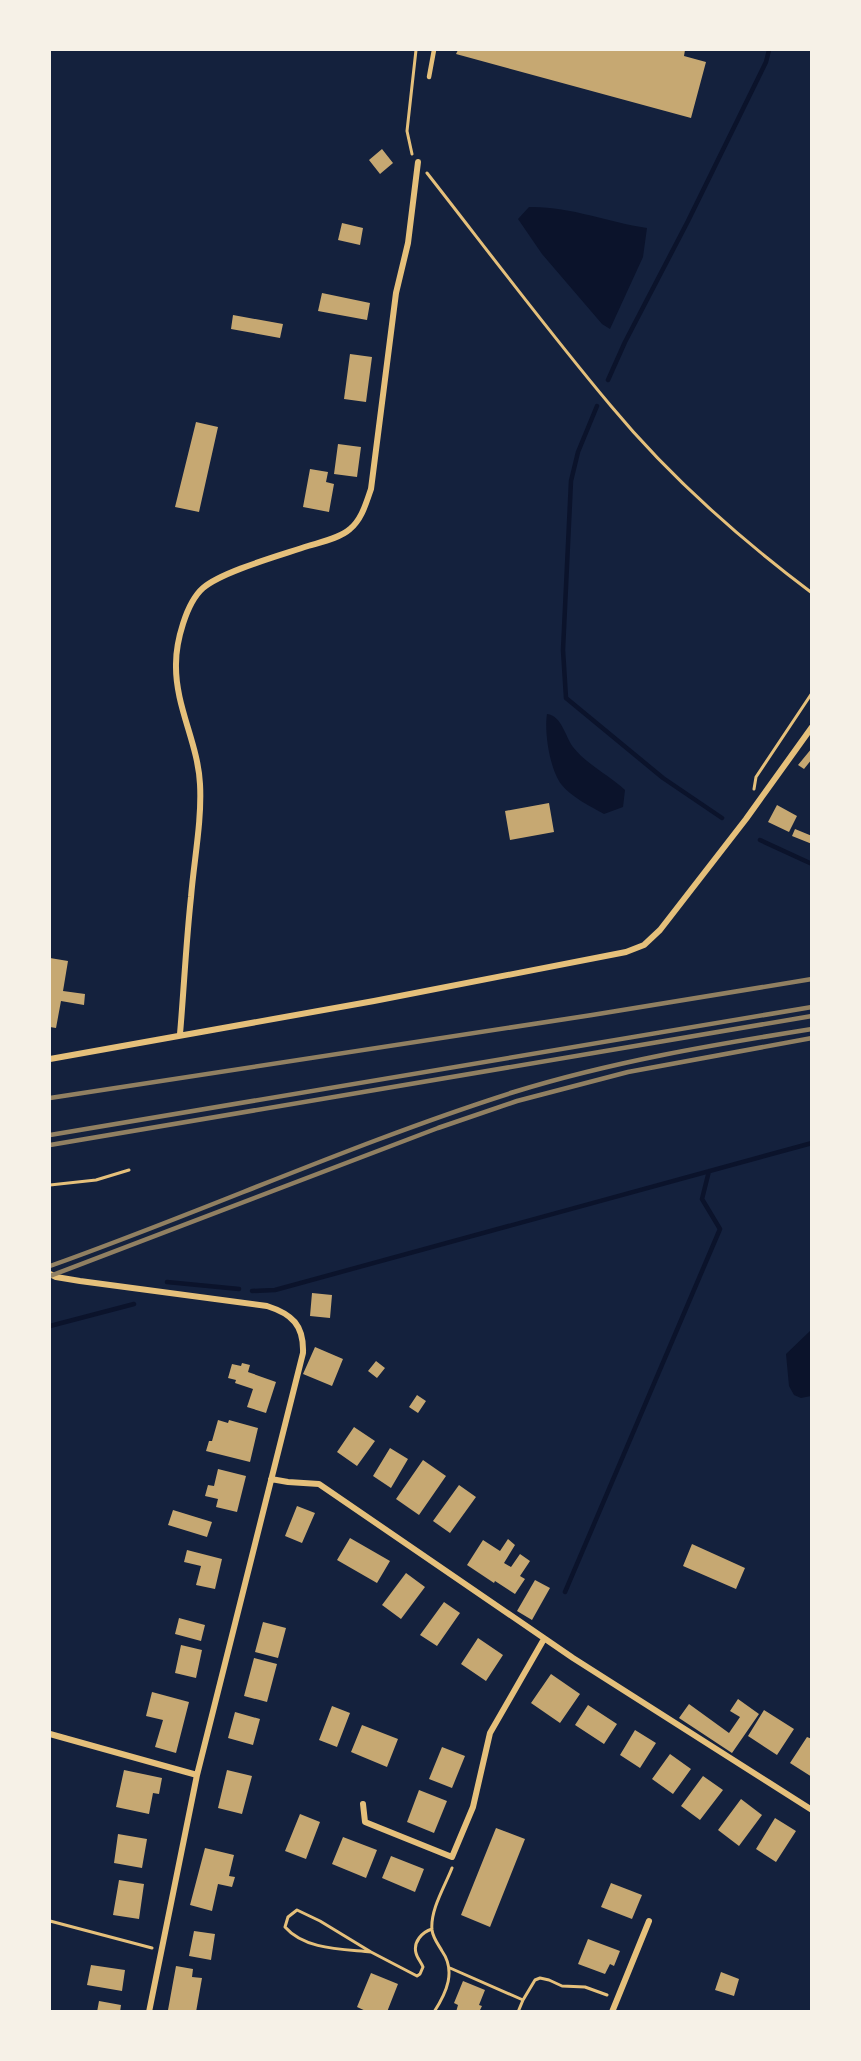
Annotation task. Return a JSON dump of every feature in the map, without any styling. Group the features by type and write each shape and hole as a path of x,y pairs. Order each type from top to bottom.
{"street":[{"path":"180,1034 200,783 197,762 178,693 176,663 180,634 191,605 202,589 222,577 324,542 350,529 362,514 370,489 395,303 408,243 418,162"},
{"path":"50,1059 374,1001 626,952 644,945 660,930 755,807 812,727"},
{"path":"50,1274 80,1281 267,1306 286,1313 300,1328 303,1338 303,1353 197,1775 149,2012"},
{"path":"271,1479 319,1484 544,1639 812,1810"},
{"path":"363,1804 365,1822 452,1857 472,1807 490,1733 544,1639"},
{"path":"50,1734 197,1775"},
{"path":"612,2012 649,1921"}],"lane":[{"path":"429,77 434,50"}],"path":[{"path":"416,50 407,131 410,146 418,162 612,407 636,434 691,492 737,533 812,593"},
{"path":"755,807 756,777 812,693"},
{"path":"50,1185 96,1180 129,1170"},
{"path":"434,2012 449,1978 450,1968 444,1952 434,1939 432,1929 434,1913 453,1866 452,1857"},
{"path":"371,1952 312,1945 292,1935 285,1927 288,1917 297,1910 417,1976 423,1967 416,1956 415,1943 426,1931 432,1929"},
{"path":"50,1922 160,1950"},
{"path":"450,1968 523,2000"},
{"path":"518,2012 535,1980 540,1978 562,1986 585,1986 617,2000"}],"water":[{"path":"529,207 559,209 647,228 643,257 610,329 602,324 542,254 518,219"},
{"path":"547,714 560,722 570,743 578,753 625,790 623,807 604,814 565,789 557,777 549,750 546,731"},
{"path":"811,1326 811,1396 801,1398 794,1395 789,1386 786,1354 810,1331"}],"building":[{"path":"458,50 685,50 684,56 706,62 691,118 456,54"},
{"path":"382,149 393,163 380,174 369,160"},
{"path":"342,223 363,228 360,245 338,240"},
{"path":"322,293 370,303 367,320 318,311"},
{"path":"233,315 283,324 280,338 231,329"},
{"path":"350,354 372,357 366,402 344,399"},
{"path":"196,422 218,427 199,512 175,507"},
{"path":"338,444 361,447 357,477 334,474"},
{"path":"310,469 328,472 326,482 334,484 329,512 303,507"},
{"path":"812,748 812,759 804,769 798,765"},
{"path":"549,803 554,832 510,840 505,811"},
{"path":"777,805 797,816 789,832 768,822"},
{"path":"795,829 812,836 812,844 792,836"},
{"path":"50,958 68,961 63,991 85,994 84,1005 61,1001 56,1028 50,1027"},
{"path":"312,1293 332,1295 330,1318 310,1316"},
{"path":"315,1347 343,1359 332,1386 303,1374"},
{"path":"376,1361 385,1368 377,1378 368,1371"},
{"path":"242,1363 250,1365 248,1372 276,1382 266,1413 247,1407 253,1389 228,1378 232,1364 241,1366"},
{"path":"417,1395 426,1401 418,1413 409,1407"},
{"path":"218,1420 228,1423 229,1420 258,1428 250,1462 206,1451 209,1441 212,1441"},
{"path":"354,1427 375,1441 357,1466 337,1452"},
{"path":"390,1448 408,1459 391,1488 373,1476"},
{"path":"423,1460 446,1476 419,1515 396,1499"},
{"path":"218,1469 246,1476 237,1512 216,1507 218,1499 205,1496 208,1485 214,1486"},
{"path":"459,1485 476,1497 450,1533 433,1521"},
{"path":"297,1506 315,1513 302,1543 285,1536"},
{"path":"173,1510 212,1522 207,1537 168,1525"},
{"path":"350,1538 390,1561 377,1583 337,1560"},
{"path":"508,1539 515,1545 504,1563 511,1567 520,1554 530,1561 520,1576 525,1579 515,1594 467,1565 483,1540 500,1551"},
{"path":"692,1544 745,1568 736,1589 683,1566"},
{"path":"187,1550 222,1559 215,1589 196,1585 201,1566 184,1562"},
{"path":"406,1573 425,1587 401,1619 382,1605"},
{"path":"535,1580 550,1588 532,1620 517,1611"},
{"path":"444,1602 460,1613 437,1646 420,1635"},
{"path":"179,1618 205,1625 201,1641 175,1634"},
{"path":"263,1622 286,1628 278,1658 255,1652"},
{"path":"478,1638 503,1655 486,1681 461,1664"},
{"path":"181,1645 202,1650 196,1678 175,1673"},
{"path":"254,1658 277,1664 267,1702 244,1696"},
{"path":"551,1674 580,1694 560,1723 531,1703"},
{"path":"152,1692 189,1702 176,1753 155,1747 163,1720 146,1716"},
{"path":"738,1699 759,1714 732,1753 679,1718 689,1704 729,1733 740,1717 730,1711"},
{"path":"588,1705 617,1724 604,1744 575,1725"},
{"path":"332,1706 350,1713 337,1747 319,1740"},
{"path":"764,1710 794,1729 777,1755 748,1736"},
{"path":"235,1712 260,1719 253,1745 228,1738"},
{"path":"362,1725 398,1739 387,1767 351,1752"},
{"path":"635,1730 656,1743 640,1768 620,1755"},
{"path":"807,1737 812,1739 812,1777 790,1763"},
{"path":"442,1747 465,1756 452,1788 429,1779"},
{"path":"670,1754 691,1769 673,1794 652,1779"},
{"path":"124,1770 162,1778 159,1794 153,1793 149,1814 116,1807"},
{"path":"227,1770 252,1776 242,1814 218,1808"},
{"path":"703,1776 723,1790 700,1820 681,1806"},
{"path":"419,1790 447,1801 434,1833 407,1822"},
{"path":"741,1799 762,1815 739,1846 718,1830"},
{"path":"300,1814 320,1822 306,1859 285,1851"},
{"path":"775,1818 796,1831 776,1862 756,1849"},
{"path":"496,1828 525,1839 490,1927 461,1915"},
{"path":"118,1834 147,1839 142,1868 114,1863"},
{"path":"343,1837 377,1850 366,1878 332,1864"},
{"path":"205,1848 234,1855 229,1876 235,1877 232,1887 218,1884 212,1911 190,1905"},
{"path":"391,1856 424,1869 415,1892 382,1878"},
{"path":"119,1880 144,1884 139,1919 113,1915"},
{"path":"611,1883 642,1895 632,1919 601,1907"},
{"path":"194,1931 215,1934 211,1960 189,1956"},
{"path":"588,1939 620,1951 614,1966 610,1964 605,1974 578,1964"},
{"path":"91,1965 125,1970 122,1991 87,1985"},
{"path":"176,1966 193,1969 192,1977 202,1978 196,2012 168,2010"},
{"path":"721,1972 739,1979 734,1996 715,1990"},
{"path":"371,1973 398,1984 387,2012 368,2012 357,2007"},
{"path":"463,1981 485,1990 479,2005 482,2006 479,2012 456,2012 458,2005 454,2003"},
{"path":"99,2001 121,2005 120,2012 97,2012"}],"waterway":[{"path":"608,380 766,62 769,50"},
{"path":"597,406 578,452 571,481 563,650 566,698 663,778 722,818"},
{"path":"760,840 812,864"},
{"path":"252,1291 275,1290 812,1143"},
{"path":"565,1592 720,1229 702,1199 709,1171"},
{"path":"167,1282 239,1289"},
{"path":"50,1326 134,1304"}],"railway":[{"path":"50,1098 812,979"},
{"path":"50,1135 812,1007"},
{"path":"50,1145 812,1016"},
{"path":"50,1266 397,1133 514,1092 624,1063 812,1029"},
{"path":"50,1276 438,1128 517,1101 628,1072 812,1038"}]}
